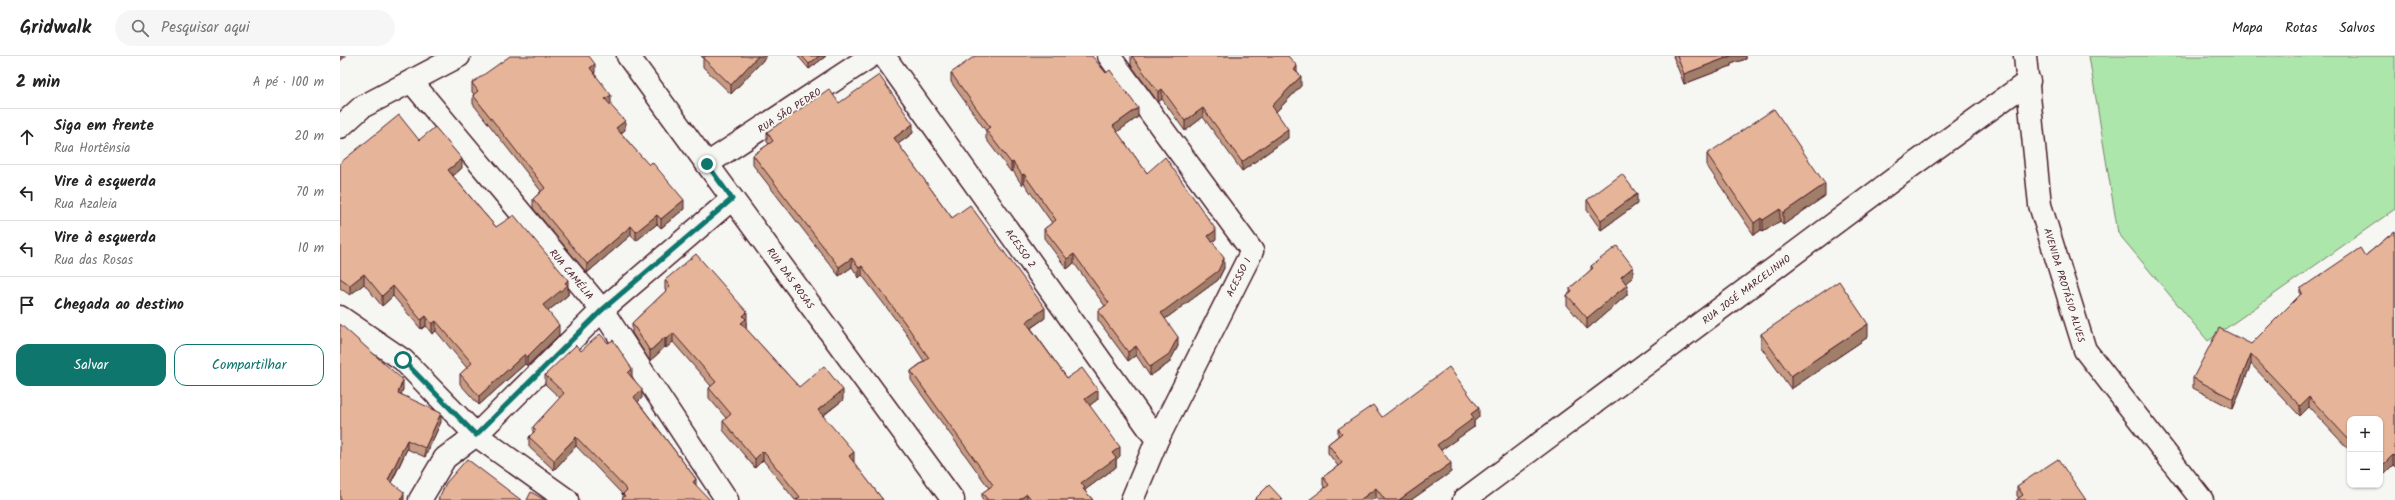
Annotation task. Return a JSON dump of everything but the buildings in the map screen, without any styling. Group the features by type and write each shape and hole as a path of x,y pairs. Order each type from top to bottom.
{"street":[{"path":"340,127 362,107 459,56"},
{"name":"RUA DAS ROSAS","path":"628,56 953,500"},
{"name":"RUA SÃO PEDRO","path":"707,164 871,56"},
{"name":"ACESSO 2","path":"884,56 1157,440"},
{"name":"ACESSO 1","path":"1109,56 1252,251 1157,440 1132,500"},
{"name":"AVENIDA PROTÁSIO ALVES","path":"2025,56 2029,81 2040,205 2085,350 2202,500"},
{"name":"RUA CAMÉLIA","path":"411,81 602,310 727,500"},
{"name":"RUA JOSÉ MARCELINHO","path":"1464,500 1910,167 2029,81"},
{"path":"420,500 445,458 476,435 602,310 732,199"},
{"path":"340,317 403,360 476,435 567,500"}],"green space":[{"path":"2089,56 2395,56 2395,209 2208,341 2118,233"}],"route":[{"path":"403,360 476,435 602,310 732,199 707,164"}]}
